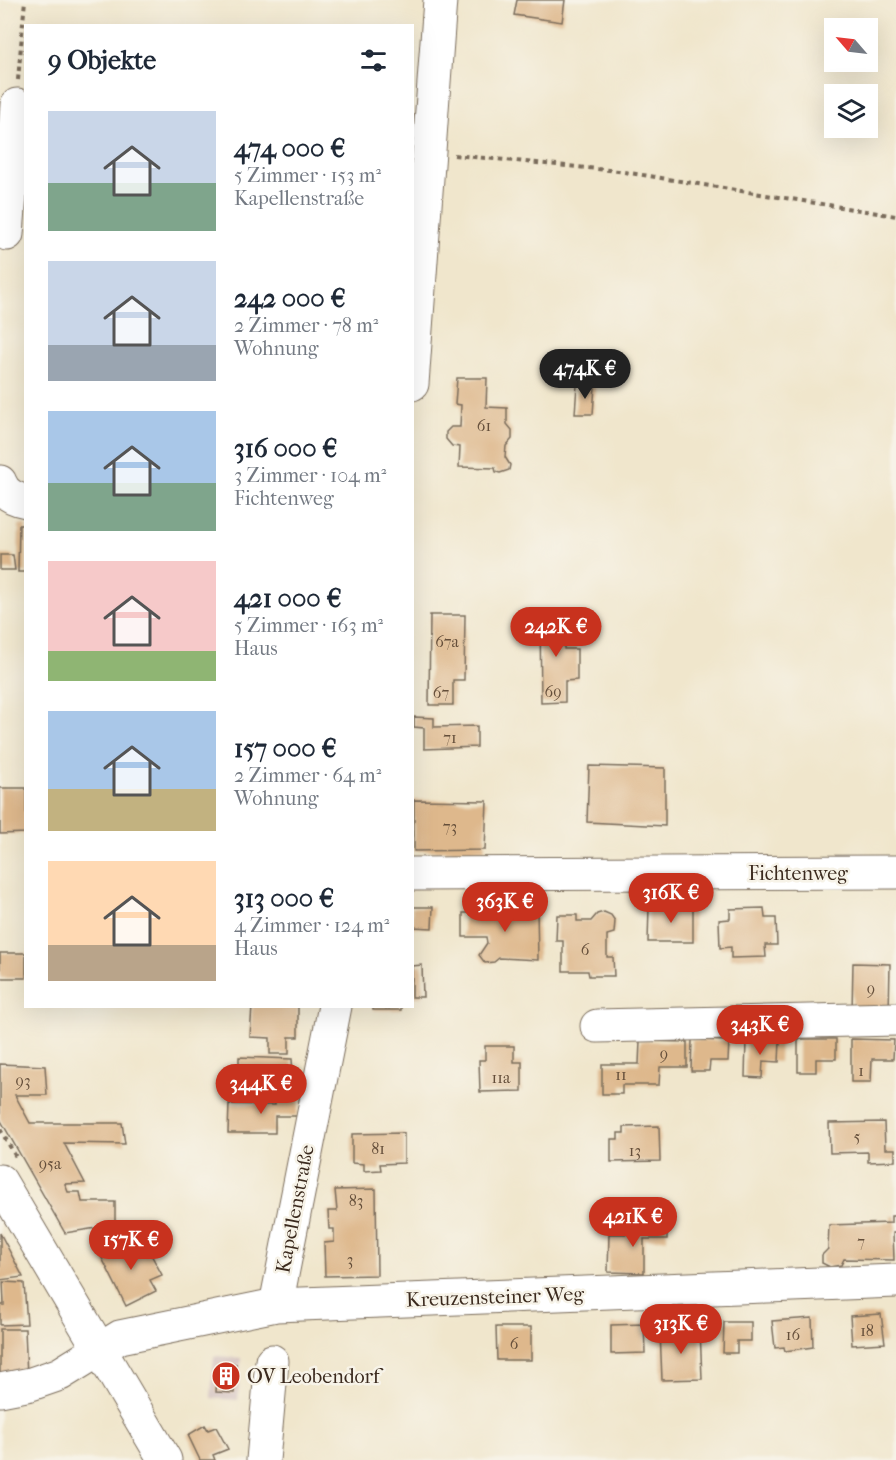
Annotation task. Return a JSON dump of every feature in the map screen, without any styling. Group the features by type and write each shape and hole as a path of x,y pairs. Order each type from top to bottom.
{"street":[{"path":"414,357 429,158 423,109 440,0"},
{"path":"7,234 14,105"},
{"path":"0,482 2,489 12,497 24,500"},
{"name":"Fichtenweg","path":"414,874 896,872"},
{"name":"Kapellenstraße","path":"276,1305 335,1008"},
{"path":"597,1026 896,1019"},
{"path":"0,1180 165,1460"},
{"name":"Kreuzensteiner Weg","path":"0,1390 31,1384 60,1374 120,1337 276,1305 896,1281"},
{"path":"263,1460 272,1361"}],"path":[{"path":"14,105 25,0"},
{"path":"429,158 465,154 618,171 896,216"}],"shaded area":[{"path":"214,1356 241,1358 238,1400 211,1398"}],"building":[{"path":"517,0 565,0 562,22 514,15"},
{"path":"457,378 487,378 486,407 507,408 507,424 512,430 512,439 506,446 505,457 510,465 509,470 500,473 496,472 495,468 459,467 460,447 452,446 446,439 446,432 451,427 460,427 461,405 455,404"},
{"path":"577,385 595,386 593,414 575,414"},
{"path":"19,525 24,525 24,572 18,572"},
{"path":"0,555 13,555 15,570 0,570"},
{"path":"430,615 465,615 464,680 453,680 453,705 429,705"},
{"path":"540,615 576,615 576,625 564,625 564,649 577,649 577,680 565,681 565,702 541,703"},
{"path":"414,717 434,718 434,727 477,726 477,747 424,749 424,728 414,727"},
{"path":"589,766 665,768 665,826 587,822"},
{"path":"0,788 24,788 24,833 0,834"},
{"path":"414,800 487,801 485,850 414,851"},
{"path":"649,906 693,906 693,942 648,942"},
{"path":"414,907 433,907 432,928 414,927"},
{"path":"486,907 537,909 538,960 499,958 494,962 485,963 479,955 487,943 486,937 463,937 463,913 486,913"},
{"path":"764,908 765,918 776,918 777,945 765,945 766,957 731,958 731,947 720,948 719,920 730,919 730,909"},
{"path":"604,912 611,915 615,921 614,933 607,935 607,957 613,957 614,976 589,976 588,971 563,971 563,941 556,941 557,915 577,915 577,921 591,921 597,914"},
{"path":"0,953 24,953 24,978 0,978"},
{"path":"853,963 890,964 889,1013 852,1012"},
{"path":"422,965 423,997 414,997 414,966"},
{"path":"252,1008 298,1008 298,1037 289,1037 289,1054 270,1054 270,1038 250,1037"},
{"path":"373,1008 401,1008 401,1010 373,1010"},
{"path":"798,1039 836,1039 836,1059 816,1059 816,1072 798,1072"},
{"path":"851,1039 894,1040 893,1059 872,1059 871,1082 851,1082"},
{"path":"692,1040 729,1041 728,1061 710,1061 709,1071 691,1071"},
{"path":"746,1040 780,1041 779,1062 763,1061 762,1078 745,1077"},
{"path":"640,1041 687,1042 687,1067 660,1067 659,1085 622,1085 622,1094 602,1094 602,1064 639,1064"},
{"path":"485,1046 514,1046 514,1062 522,1062 522,1091 480,1092 479,1060 485,1060"},
{"path":"239,1057 292,1059 294,1087 239,1087"},
{"path":"0,1064 45,1066 47,1095 15,1095 30,1123 122,1123 125,1144 64,1143 85,1183 65,1184 68,1192 80,1192 82,1202 115,1202 115,1225 65,1233 0,1119"},
{"path":"275,1095 300,1095 297,1116 275,1116 275,1133 228,1133 229,1104 275,1105"},
{"path":"884,1122 885,1149 895,1149 895,1161 868,1162 868,1152 830,1153 829,1123"},
{"path":"659,1126 660,1161 611,1162 611,1139 618,1139 618,1133 624,1133 624,1127"},
{"path":"404,1133 404,1163 380,1164 381,1170 364,1171 364,1164 352,1163 352,1134"},
{"path":"376,1189 377,1275 325,1276 324,1243 334,1242 334,1229 329,1229 328,1211 337,1211 335,1190"},
{"path":"891,1216 896,1216 896,1233 893,1233 894,1260 844,1259 841,1265 830,1267 822,1263 822,1255 828,1249 829,1225 891,1223"},
{"path":"644,1221 667,1221 667,1239 644,1239 644,1273 608,1272 609,1234 643,1234"},
{"path":"0,1233 23,1277 0,1280"},
{"path":"129,1239 137,1255 148,1249 162,1275 150,1280 156,1291 126,1306 100,1254"},
{"path":"3,1282 24,1283 27,1324 0,1325 0,1305 4,1305"},
{"path":"881,1314 885,1343 852,1345 850,1316"},
{"path":"812,1318 813,1347 785,1351 784,1347 775,1348 772,1321"},
{"path":"724,1322 751,1322 751,1341 737,1341 737,1353 723,1353"},
{"path":"644,1324 645,1353 611,1354 611,1325"},
{"path":"496,1327 531,1327 531,1360 497,1360"},
{"path":"0,1329 25,1329 27,1377 0,1383"},
{"path":"700,1329 702,1379 662,1380 660,1331"},
{"name":"OV Leobendorf","path":"218,1363 236,1364 234,1393 216,1392"},
{"path":"205,1425 208,1430 216,1427 228,1449 213,1455 215,1460 200,1460 188,1435"}],"place":[{"name":"OV Leobendorf","path":"226,1376"}]}
